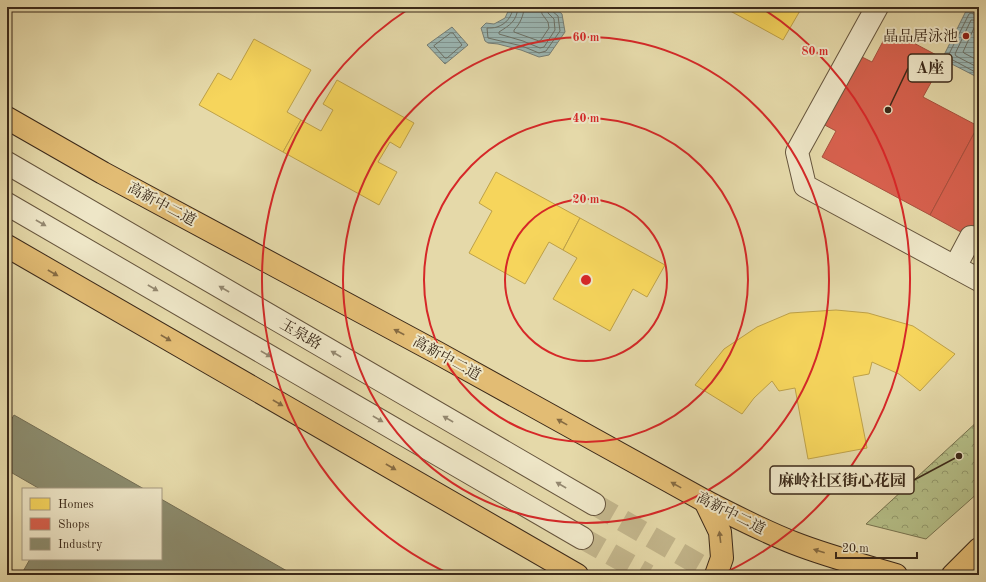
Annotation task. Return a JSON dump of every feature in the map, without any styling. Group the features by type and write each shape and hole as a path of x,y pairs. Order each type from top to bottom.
{"main road":[{"name":"高新中二道","path":"7,118 110,176 436,352 747,523 794,543 896,575"},
{"path":"12,252 577,575"},
{"path":"705,501 720,532 722,558 716,575"},
{"path":"953,575 975,554"}],"street":[{"path":"877,7 836,88 797,152 805,186 979,280"},
{"name":"玉泉路","path":"7,163 594,504"},
{"path":"7,204 582,538"},
{"path":"955,267 971,237"}],"green space":[{"path":"979,420 979,492 926,539 866,524"}],"water":[{"path":"510,7 554,7 562,14 565,32 549,55 539,57 521,50 488,43 485,41 481,28 486,23 494,24 505,18"},
{"name":"晶品居泳池","path":"968,7 979,12 979,78 942,59"},
{"path":"452,27 468,45 445,64 427,45"}],"building: Homes":[{"path":"723,7 797,7 801,9 783,40"},
{"path":"254,39 311,70 287,112 301,120 283,152 199,105 218,73 231,80"},
{"path":"337,80 414,123 400,148 390,142 378,162 397,172 379,205 283,152 301,120 321,131 333,110 323,104"},
{"path":"496,172 580,218 563,250 549,242 525,284 469,253 492,211 479,203"},
{"path":"580,218 665,265 647,297 633,289 610,331 553,299 577,258 563,250"},
{"path":"836,310 868,313 913,326 955,354 920,391 899,374 872,362 869,374 853,377 867,448 808,459 795,388 779,391 772,381 754,398 742,414 695,385 724,349 757,327 790,313"}],"building: Shops":[{"path":"889,30 944,59 923,97 978,126 930,215 822,157 836,131 821,123 858,55 872,62"},
{"path":"978,126 979,127 979,242 930,215"}],"building: Industry":[{"path":"14,415 142,488 38,488 7,470 7,418 11,420"},
{"path":"162,500 294,575 21,575 29,560 162,560"},
{"path":"7,567 21,575 7,575"}],"tunnel":[{"path":"594,504 717,575"},
{"path":"582,538 648,575"}],"place":[{"name":"晶品居泳池","path":"966,36"},
{"name":"A座","path":"888,110"},
{"name":"麻岭社区街心花园","path":"959,456"}]}
